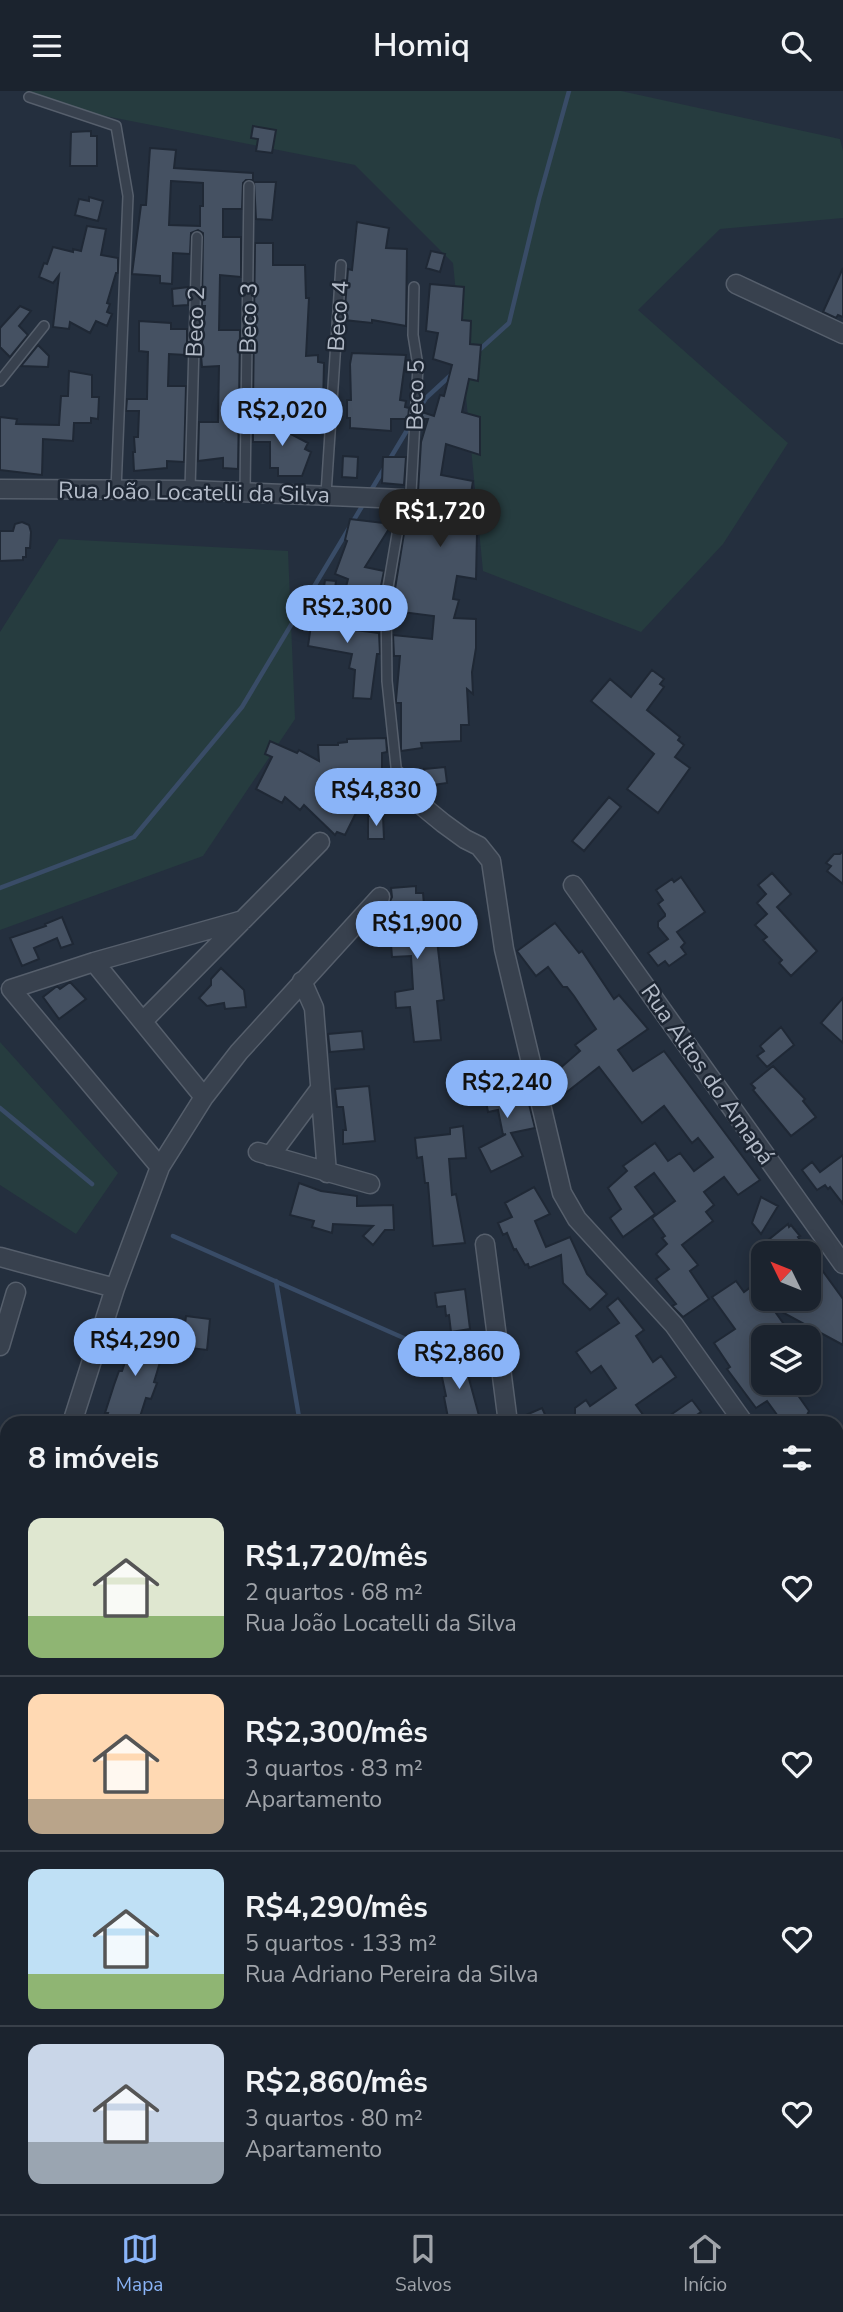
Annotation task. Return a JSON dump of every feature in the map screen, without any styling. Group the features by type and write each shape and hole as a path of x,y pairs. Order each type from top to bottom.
{"street":[{"path":"736,284 843,334"},
{"name":"Rua João Locatelli da Silva","path":"0,489 190,490 402,499"},
{"path":"397,776 415,800 464,839 479,846 491,861 504,949 562,1193 584,1228 674,1325 739,1416"},
{"path":"144,1020 320,842"},
{"name":"Rua Altos do Amapá","path":"573,885 843,1264"},
{"path":"74,1416 115,1288 160,1167 204,1097 239,1052 380,897"},
{"path":"160,1167 11,989 94,962 243,920"},
{"path":"94,962 144,1020 204,1097"},
{"path":"302,981 314,1008 327,1173"},
{"path":"319,1090 264,1154 370,1184"},
{"path":"485,1244 507,1416"},
{"path":"0,1257 115,1288"},
{"path":"0,1346 16,1292"}],"lane":[{"path":"29,97 116,126 128,196 117,490"},
{"name":"Beco 3","path":"245,492 249,186"},
{"name":"Beco 2","path":"190,490 197,237"},
{"name":"Beco 4","path":"326,494 341,265"},
{"name":"Beco 5","path":"402,499 411,492 418,366 413,335 414,288"},
{"path":"0,381 44,326"},
{"path":"397,776 387,681 386,599 402,499"}],"green space":[{"path":"25,91 621,91 840,139 843,151 843,218 720,229 638,310 788,443 723,544 641,632 483,571 453,263 355,165 44,104"},
{"path":"59,539 288,551 295,719 203,856 0,930 0,632"},
{"path":"0,1042 118,1173 76,1234 0,1185"}],"building":[{"path":"253,126 276,130 272,153 256,151 258,139 251,138"},
{"path":"91,131 91,136 97,136 97,166 70,166 71,132"},
{"path":"150,148 176,150 174,168 253,173 253,180 243,183 242,209 223,209 223,237 241,237 241,277 220,275 219,330 240,330 239,406 235,405 239,407 238,469 223,468 223,458 198,461 199,422 218,422 219,366 202,367 201,355 205,306 202,306 203,233 198,230 191,233 190,254 173,253 172,284 160,283 160,276 132,274 141,205 146,205","holes":["171,181 203,183 200,226 169,225"]},
{"path":"254,182 276,182 272,220 256,219"},
{"path":"89,197 103,201 98,221 75,215 79,199 89,201"},
{"path":"357,222 389,228 386,248 407,249 406,326 372,320 372,323 344,320 348,269 352,270"},
{"path":"87,226 106,229 101,255 118,258 118,273 107,303 110,304 107,312 112,314 107,326 96,321 90,333 70,322 69,329 53,327 59,275 53,283 39,277 53,247 73,252 73,249 81,251"},
{"path":"255,243 273,243 273,265 305,265 306,298 309,298 306,356 318,355 318,362 324,363 323,407 253,406"},
{"path":"431,251 445,254 440,272 426,268"},
{"path":"843,268 843,317 838,315 836,318 823,312"},
{"path":"430,284 464,287 462,320 471,321 470,344 481,345 478,381 469,379 462,412 480,417 480,455 446,444 441,475 473,481 470,500 457,498 452,529 477,533 476,579 457,576 453,599 459,600 454,618 476,619 476,648 472,672 473,694 467,689 469,725 461,725 461,741 421,743 422,748 401,751 401,703 396,703 400,656 394,656 393,635 432,639 434,616 394,611 394,595 405,527 423,530 427,506 413,505 418,492 421,442 428,419 422,419 422,412 434,416 440,395 444,396 452,365 433,359 438,333 426,331"},
{"path":"189,287 188,305 173,306 172,289"},
{"path":"20,306 31,311 19,326 28,335 10,357 0,347 0,328"},
{"path":"139,321 171,323 171,329 187,329 187,355 169,354 168,386 186,386 184,462 167,461 167,468 134,471 134,437 138,437 139,411 126,411 127,399 147,399 148,352 139,351"},
{"path":"38,345 49,356 48,367 21,366"},
{"path":"352,353 406,355 400,400 406,401 405,407 409,408 408,419 391,419 391,431 350,428 347,400 351,400"},
{"path":"69,371 92,375 92,397 99,397 98,419 91,418 91,423 74,423 73,441 43,439 42,475 0,470 0,417 17,419 16,424 59,425 61,396 68,396"},
{"path":"253,414 308,443 305,449 311,452 302,476 278,476 278,468 270,468 270,442 253,442"},
{"path":"343,456 358,457 357,478 342,477"},
{"path":"383,457 406,457 404,485 382,483"},
{"path":"350,519 392,524 365,567 384,571 380,591 374,589 369,609 341,606 348,579 335,574 347,541 345,540"},
{"path":"22,522 29,525 31,532 30,548 26,548 26,557 23,557 23,560 0,561 0,531 13,531 15,524"},
{"path":"325,580 336,581 330,627 379,633 380,654 377,654 371,699 353,698 355,670 349,668 352,654 308,646 311,625 318,626"},
{"path":"652,670 664,679 660,684 664,687 647,710 680,737 678,740 684,745 675,757 690,768 658,813 627,789 654,754 591,701 610,679 631,697"},
{"path":"386,738 387,752 382,753 382,774 357,774 337,801 356,813 345,835 337,832 335,835 304,805 300,810 285,797 282,803 256,789 272,757 265,754 270,741 297,753 299,750 319,761 318,745 338,745 347,742 347,739"},
{"path":"445,767 447,783 426,786 424,769"},
{"path":"609,797 621,807 584,851 572,841"},
{"path":"368,816 383,816 384,839 368,839"},
{"path":"843,851 843,884 827,871 831,866 826,863 834,854"},
{"path":"772,873 791,894 777,907 817,951 791,976 779,963 782,960 763,940 767,937 755,925 767,914 757,903 766,894 758,885"},
{"path":"681,877 705,912 677,932 685,943 681,947 686,954 669,966 665,961 658,966 648,953 668,939 658,927 658,922 665,914 658,904 663,900 656,890 672,879 674,882"},
{"path":"416,886 416,893 423,893 425,916 434,915 444,1000 437,1001 441,1040 414,1042 410,1007 396,1008 395,992 413,989 411,956 392,957 388,905 392,897 391,888"},
{"path":"62,917 73,944 61,948 57,938 34,948 39,959 22,966 10,938 46,926 45,924"},
{"path":"555,923 579,953 582,951 614,999 619,995 648,1029 618,1050 633,1071 664,1051 760,1180 738,1195 724,1177 704,1192 714,1205 706,1212 713,1221 682,1245 698,1265 690,1271 709,1299 683,1317 672,1306 676,1304 656,1279 669,1269 656,1254 667,1244 662,1238 665,1236 652,1218 675,1201 654,1173 635,1187 655,1214 623,1237 610,1218 621,1209 608,1188 627,1171 623,1166 655,1143 668,1161 680,1153 694,1171 713,1157 698,1138 692,1143 664,1106 642,1123 599,1067 563,1095 550,1077 580,1051 575,1045 596,1029 574,996 567,987 563,987 548,967 536,976 517,951"},
{"path":"221,968 244,990 246,1007 225,1009 224,1003 207,1006 199,998"},
{"path":"70,982 86,999 59,1019 43,997 57,986 60,989"},
{"path":"843,998 843,1043 821,1023"},
{"path":"781,1027 794,1045 767,1067 757,1056 764,1051 760,1046"},
{"path":"362,1031 364,1049 330,1052 328,1034"},
{"path":"773,1066 805,1099 803,1101 816,1117 791,1136 751,1084"},
{"path":"522,1076 535,1128 511,1133 523,1156 491,1172 479,1148 506,1134 503,1135 498,1110 488,1112 483,1086"},
{"path":"369,1086 375,1141 343,1144 343,1130 346,1130 343,1107 337,1107 335,1089"},
{"path":"463,1126 466,1158 449,1159 452,1195 456,1194 465,1243 433,1246 428,1183 425,1183 422,1157 417,1158 415,1138 450,1134 450,1128"},
{"path":"843,1155 843,1204 830,1187 828,1189 825,1185 817,1190 802,1170 812,1162 820,1172"},
{"path":"299,1183 321,1191 357,1196 357,1206 393,1205 394,1230 385,1230 373,1245 363,1236 373,1226 333,1224 332,1233 312,1227 314,1221 290,1215"},
{"path":"534,1187 550,1214 535,1221 546,1247 570,1237 587,1274 607,1294 590,1310 563,1283 561,1255 529,1268 516,1249 514,1250 507,1233 503,1235 498,1223 512,1217 505,1203"},
{"path":"761,1197 778,1206 761,1234 752,1223"},
{"path":"788,1224 800,1236 798,1237 801,1241 767,1241"},
{"path":"821,1269 843,1299 843,1345 821,1333 821,1325 806,1325 780,1311 821,1311"},
{"path":"736,1281 744,1292 751,1287 751,1311 775,1311 784,1325 751,1325 751,1395 798,1395 809,1411 806,1416 778,1416 767,1401 756,1408 727,1369 730,1367 714,1343 735,1329 712,1297"},
{"path":"465,1289 470,1329 451,1332 449,1315 446,1316 445,1306 437,1307 435,1293"},
{"path":"618,1298 644,1330 636,1336 653,1362 661,1356 676,1377 636,1405 644,1416 575,1416 575,1408 586,1400 590,1406 616,1388 601,1366 591,1373 576,1352 619,1323 607,1307"},
{"path":"186,1316 210,1319 207,1350 182,1347"},
{"path":"135,1322 156,1329 151,1345 164,1349 154,1382 157,1383 151,1399 146,1398 140,1416 107,1416 108,1413 105,1413 114,1385 119,1371 122,1371 134,1336 131,1335"},
{"path":"470,1355 474,1374 468,1375 479,1416 448,1416 441,1361"},
{"path":"692,1400 701,1412 695,1416 669,1416"},
{"path":"542,1408 546,1416 524,1416"}],"waterway":[{"path":"477,352 509,323 569,91"},
{"path":"418,411 426,398 452,374"},
{"path":"370,492 412,422"},
{"path":"0,888 134,837 242,707 364,503"},
{"path":"0,1108 92,1184"},
{"path":"173,1236 415,1343"},
{"path":"276,1281 299,1416"}]}
